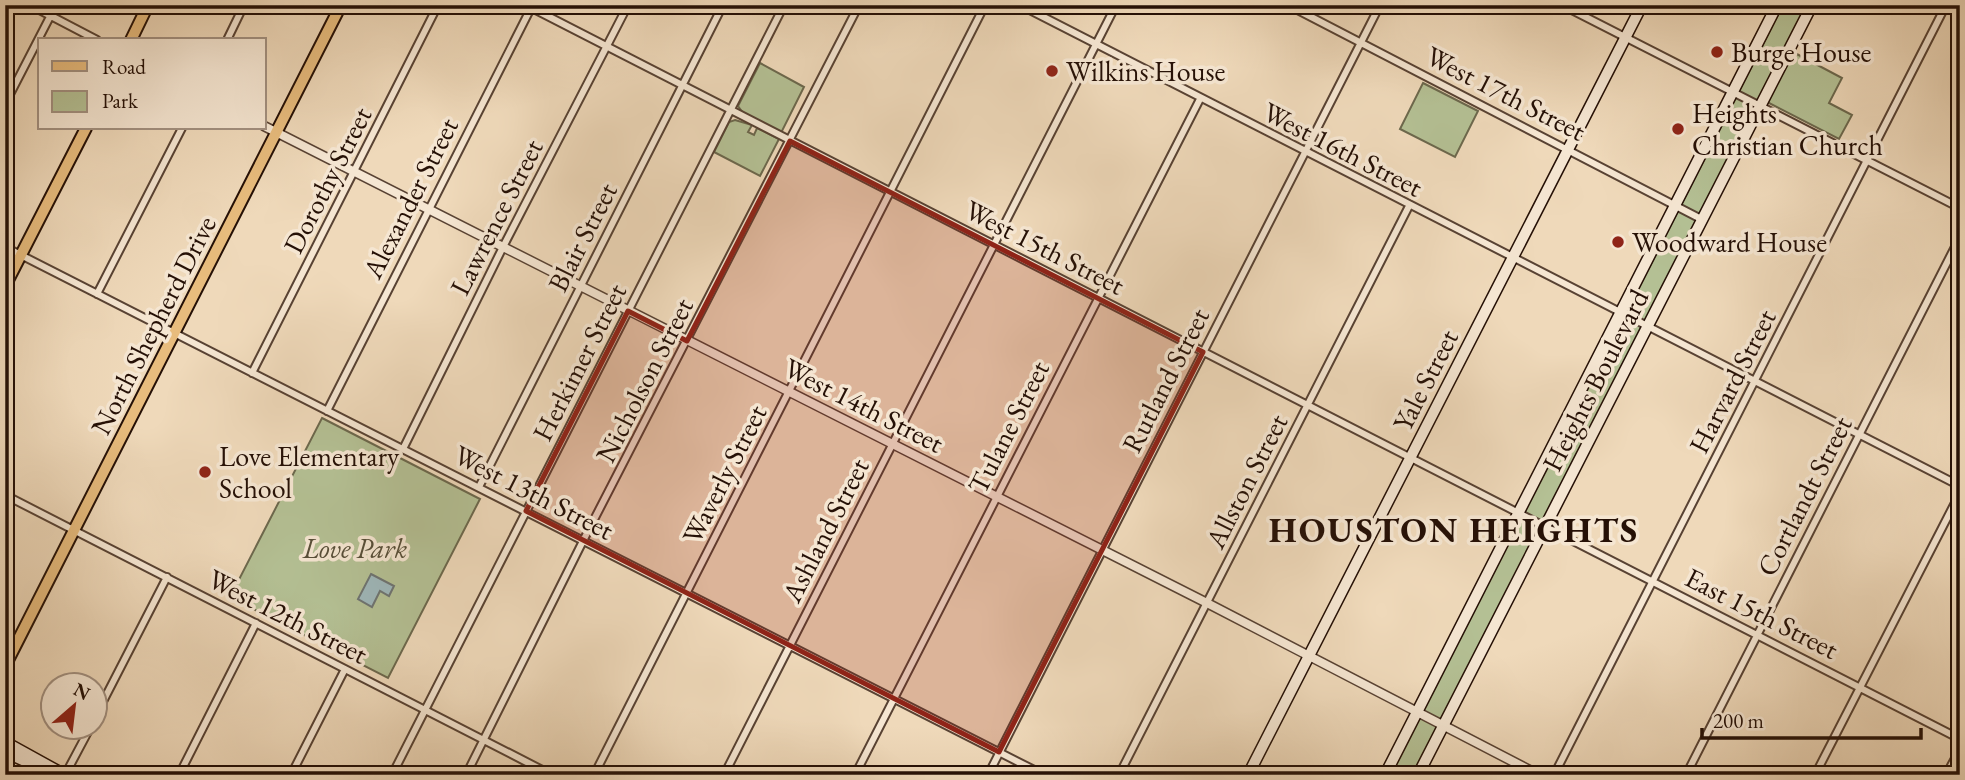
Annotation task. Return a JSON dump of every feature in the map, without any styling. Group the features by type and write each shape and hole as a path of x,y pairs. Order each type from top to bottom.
{"main road":[{"path":"132,38 148,5"},
{"name":"North Shepherd Drive","path":"5,666 341,5"},
{"name":"Yale Street","path":"1248,775 1642,5"},
{"name":"Heights Boulevard","path":"1385,775 1777,5"},
{"name":"Heights Boulevard","path":"1418,775 1812,5"},
{"path":"5,286 85,130"},
{"path":"5,742 65,775"},
{"path":"5,752 55,775"}],"street":[{"path":"30,5 93,38"},
{"path":"39,38 56,5"},
{"path":"228,38 244,5"},
{"name":"Dorothy Street","path":"252,373 438,5"},
{"name":"Lawrence Street","path":"404,449 503,247 628,5"},
{"name":"Blair Street","path":"479,487 723,5"},
{"name":"Herkimer Street","path":"392,775 784,5"},
{"name":"Nicholson Street","path":"466,775 584,539 859,5"},
{"name":"Waverly Street","path":"594,775 985,5"},
{"name":"West 16th Street","path":"1020,5 1960,486"},
{"name":"Ashland Street","path":"724,775 1116,5"},
{"name":"West 17th Street","path":"1288,5 1703,220"},
{"name":"Rutland Street","path":"988,775 1380,5"},
{"path":"1562,5 1960,208"},
{"name":"Harvard Street","path":"1554,775 1946,5"},
{"name":"West 15th Street","path":"530,6 730,111 1545,526"},
{"name":"Alexander Street","path":"327,411 530,6"},
{"path":"5,103 38,40"},
{"name":"Tulane Street","path":"855,775 1200,99"},
{"name":"West 14th Street","path":"266,127 1207,603 1539,775"},
{"path":"97,294 181,130"},
{"name":"Allston Street","path":"1119,775 1409,206"},
{"name":"Cortlandt Street","path":"1686,775 1960,237"},
{"name":"West 13th Street","path":"5,247 1044,775"},
{"path":"1815,775 1960,493"},
{"name":"West 12th Street","path":"5,495 552,775"},
{"name":"East 15th Street","path":"1545,526 1960,739"},
{"path":"108,692 167,578"},
{"path":"179,775 256,623"},
{"path":"291,775 345,669"},
{"path":"65,775 82,742"},
{"path":"1946,775 1960,749"}],"highlighted area":[{"path":"790,141 1203,352 999,752 526,511 628,311 687,341"}],"green space":[{"path":"1783,5 1807,5 1413,775 1390,775"},
{"path":"1793,52 1842,78 1829,103 1852,115 1839,139 1767,102"},
{"path":"760,63 804,87 781,133 743,113 738,106"},
{"path":"1423,83 1478,111 1455,157 1400,129"},
{"path":"735,120 752,125 748,132 754,135 757,128 779,139 760,176 714,152 729,122"},
{"name":"Love Park","path":"322,418 480,499 388,678 230,597"}],"water":[{"path":"371,574 394,586 389,596 380,591 372,607 358,599"}],"place":[{"name":"Burge House","path":"1717,52"},
{"name":"Wilkins House","path":"1052,71"},
{"name":"Heights Christian Church","path":"1678,129"},
{"name":"Woodward House","path":"1618,242"},
{"name":"Love Elementary School","path":"205,472"}],"district":[{"name":"HOUSTON HEIGHTS","path":"1454,530"}]}
